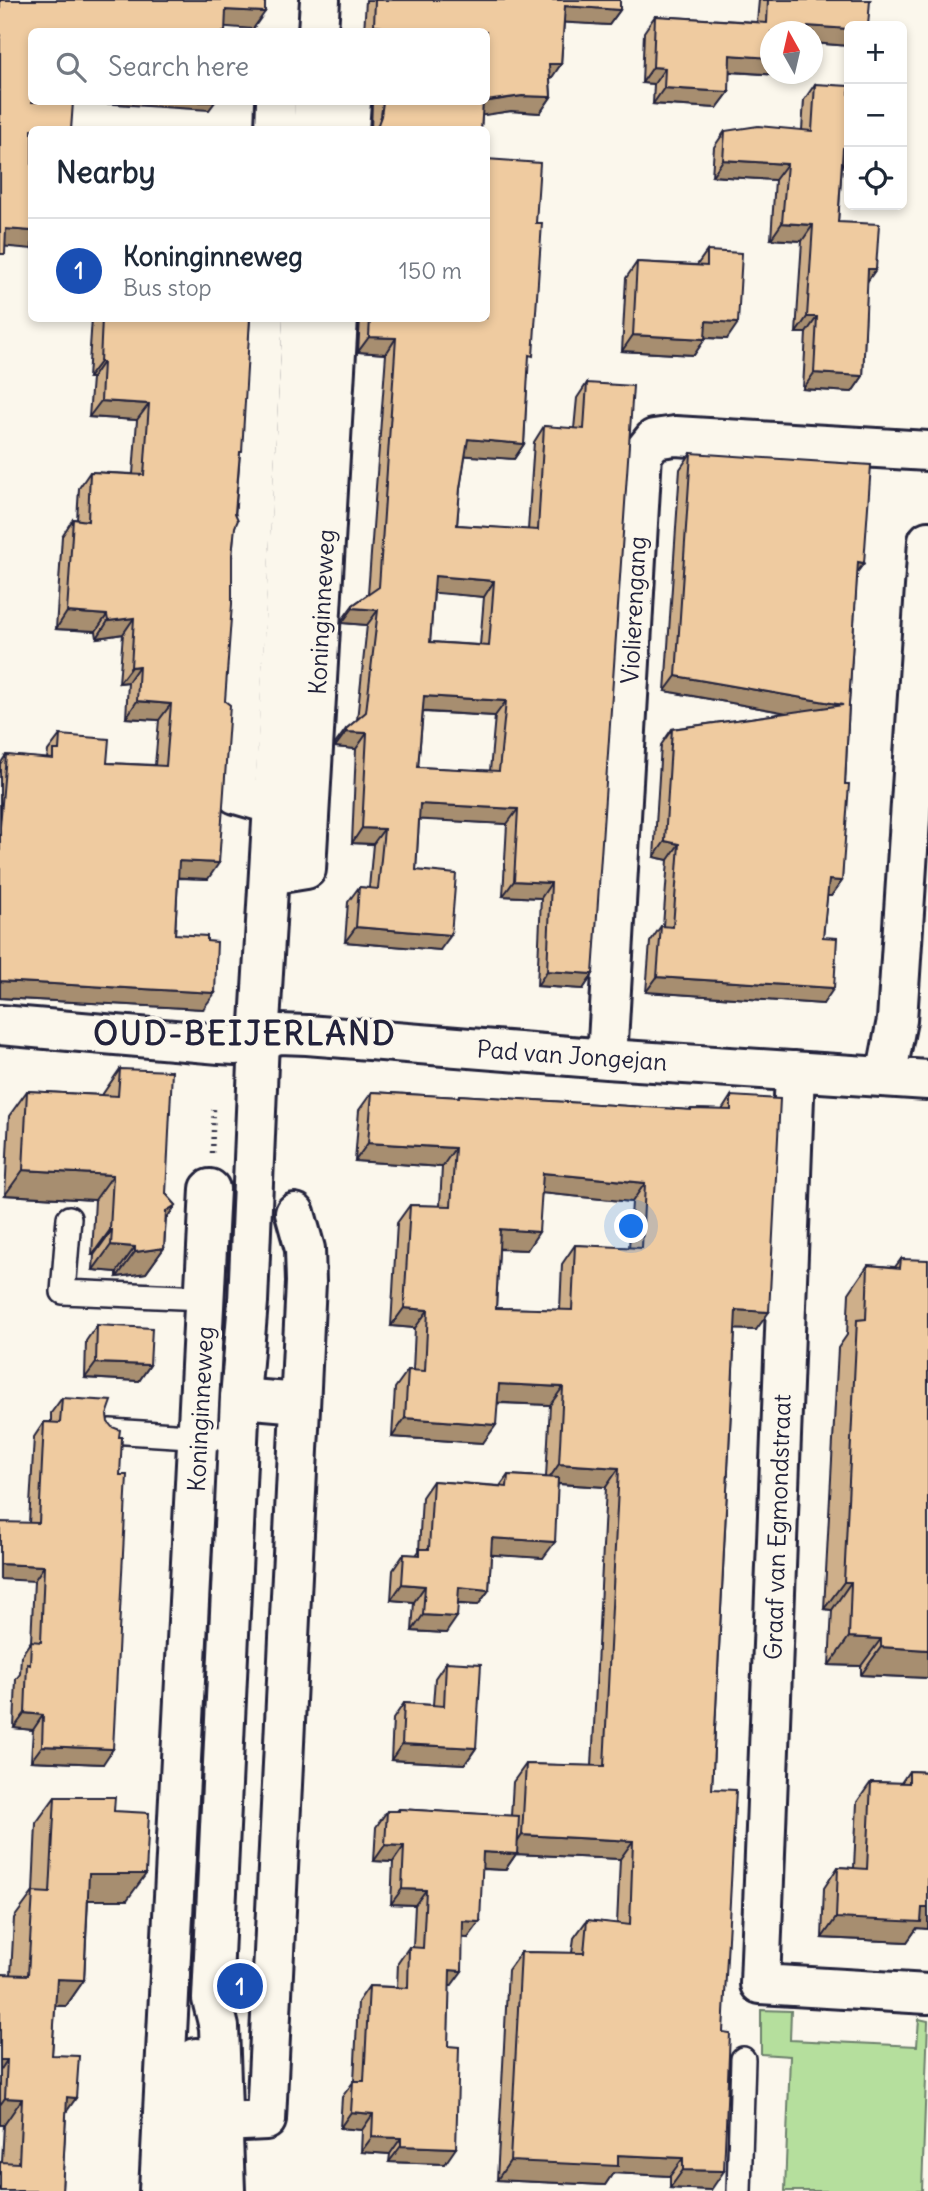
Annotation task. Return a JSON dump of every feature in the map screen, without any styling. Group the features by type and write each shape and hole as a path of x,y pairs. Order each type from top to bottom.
{"street":[{"path":"318,28 320,0"},
{"path":"275,126 276,105"},
{"path":"312,126 314,105"},
{"path":"349,126 351,105"},
{"path":"264,322 236,794 274,805"},
{"name":"Koninginneweg","path":"225,2191 219,2027 212,1999 259,1040 302,322"},
{"name":"Koninginneweg","path":"269,875 306,869 338,322"},
{"name":"Violierengang","path":"607,1059 642,454 654,439 675,436 928,451"},
{"path":"886,1077 897,1020 928,541"},
{"name":"Pad van Jongejan","path":"0,1026 236,1045 279,1034 307,1035 607,1059 928,1080"},
{"name":"Graaf van Egmondstraat","path":"795,1071 760,1984 928,1994"},
{"name":"Koninginneweg","path":"159,2191 210,1189"},
{"path":"224,2122 266,2120 305,1249 295,1213"},
{"name":"Koninginneweg","path":"204,1298 247,1302"},
{"name":"Koninginneweg","path":"240,1398 300,1403"},
{"name":"Koninginneweg","path":"197,2191 196,2049 201,2024 212,1999"}],"lane":[{"path":"69,1218 63,1292 204,1298"},
{"path":"110,1431 238,1439"},
{"path":"178,1828 220,1829"},
{"path":"739,2191 743,2059"}],"green space":[{"path":"761,2010 791,2011 790,2040 917,2046 919,2019 928,2021 922,2191 785,2191 790,2056 761,2054"}],"building":[{"path":"0,0 265,0 265,12 226,10 225,28 28,28 28,105 73,105 71,126 28,126 28,231 6,229 5,254 0,254"},
{"path":"375,0 620,0 620,10 565,6 561,64 549,64 551,97 522,96 490,100 490,28 374,26"},
{"path":"768,0 870,0 868,21 844,21 844,29 823,27 823,21 767,21"},
{"path":"655,16 760,23 760,57 730,55 729,92 664,88 665,68 653,67"},
{"path":"815,84 844,86 844,148 838,222 879,224 876,269 868,269 863,376 814,373 817,317 807,317 813,225 782,223 787,164 723,160 725,131 758,126 812,131"},
{"path":"383,105 483,105 481,126 377,126"},
{"path":"490,159 540,163 536,223 542,223 533,356 529,355 524,444 468,439 457,525 538,530 544,426 584,429 587,383 633,386 593,974 547,971 551,883 514,881 518,809 420,804 416,870 456,874 451,935 356,927 359,887 378,889 384,829 362,828 367,733 346,732 346,729 366,712 378,610 353,608 353,605 379,587 396,338 369,337 370,322 490,322","holes":["435,576 494,581 489,646 430,642","424,696 506,701 499,771 418,767"]},
{"path":"707,251 742,253 738,323 706,321 705,339 633,335 637,262 707,266"},
{"path":"102,322 250,322 242,452 235,513 238,520 232,555 232,604 225,701 230,705 219,863 179,861 175,934 207,936 207,941 217,942 215,993 0,981 0,827 6,755 53,759 53,750 59,750 60,735 109,739 107,763 166,766 171,704 137,701 139,666 131,667 134,618 108,621 107,615 67,612 73,519 88,521 90,472 144,475 149,404 101,401 103,362 100,362"},
{"path":"691,453 871,465 864,563 858,562 845,784 849,784 842,881 829,880 823,937 837,938 834,988 657,977 661,926 673,927 679,844 665,841 672,729 843,705 676,676"},
{"path":"120,1069 172,1071 166,1194 176,1205 166,1211 164,1248 135,1252 135,1247 111,1245 113,1175 23,1170 27,1091 118,1096"},
{"path":"372,1092 691,1110 731,1110 731,1096 780,1099 769,1312 736,1310 712,1789 736,1790 723,2032 730,2033 724,2171 683,2170 683,2158 618,2155 618,2166 510,2161 521,1952 584,1953 587,1920 630,1925 633,1841 522,1835 526,1764 604,1766 619,1468 559,1464 563,1387 499,1384 496,1425 405,1418 408,1370 425,1371 428,1310 404,1308 410,1205 451,1206 455,1148 368,1143","holes":["543,1173 645,1183 642,1248 575,1245 572,1310 496,1308 500,1229 539,1232"]},
{"path":"901,1259 928,1260 928,1650 881,1647 881,1639 849,1637 851,1582 844,1582 857,1320 866,1319 868,1265 900,1268"},
{"path":"97,1325 152,1328 150,1365 96,1363"},
{"path":"62,1398 112,1401 107,1415 108,1422 120,1430 119,1437 122,1437 120,1475 127,1475 113,1749 42,1746 43,1715 25,1713 31,1641 41,1642 44,1566 0,1564 0,1522 39,1523 44,1422 60,1423"},
{"path":"508,1475 558,1478 555,1542 492,1538 489,1590 459,1587 457,1617 423,1615 425,1586 402,1584 404,1554 420,1555 420,1549 429,1549 433,1481 507,1487"},
{"path":"446,1662 481,1664 476,1748 402,1744 404,1703 444,1706"},
{"path":"909,1771 928,1772 928,1908 922,1908 921,1922 836,1918 838,1867 867,1869 871,1782 909,1783"},
{"path":"55,1797 115,1797 114,1811 149,1813 146,1874 89,1874 84,1980 57,1979 52,2055 79,2056 76,2098 67,2097 62,2191 0,2191 0,2162 19,2163 22,2099 5,2098 7,2060 0,2060 0,1974 28,1975 33,1892 50,1893"},
{"path":"399,1809 519,1816 517,1854 483,1852 480,1922 463,1921 462,1971 450,1970 448,2046 459,2047 456,2148 401,2146 401,2138 372,2137 373,2114 351,2112 353,2081 364,2081 369,1986 408,1988 409,1947 423,1948 426,1890 402,1889 404,1846 385,1845 387,1811"}],"place":[{"name":"Koninginneweg","path":"240,1986"}],"district":[{"name":"OUD-BEIJERLAND","path":"245,1033"}]}
